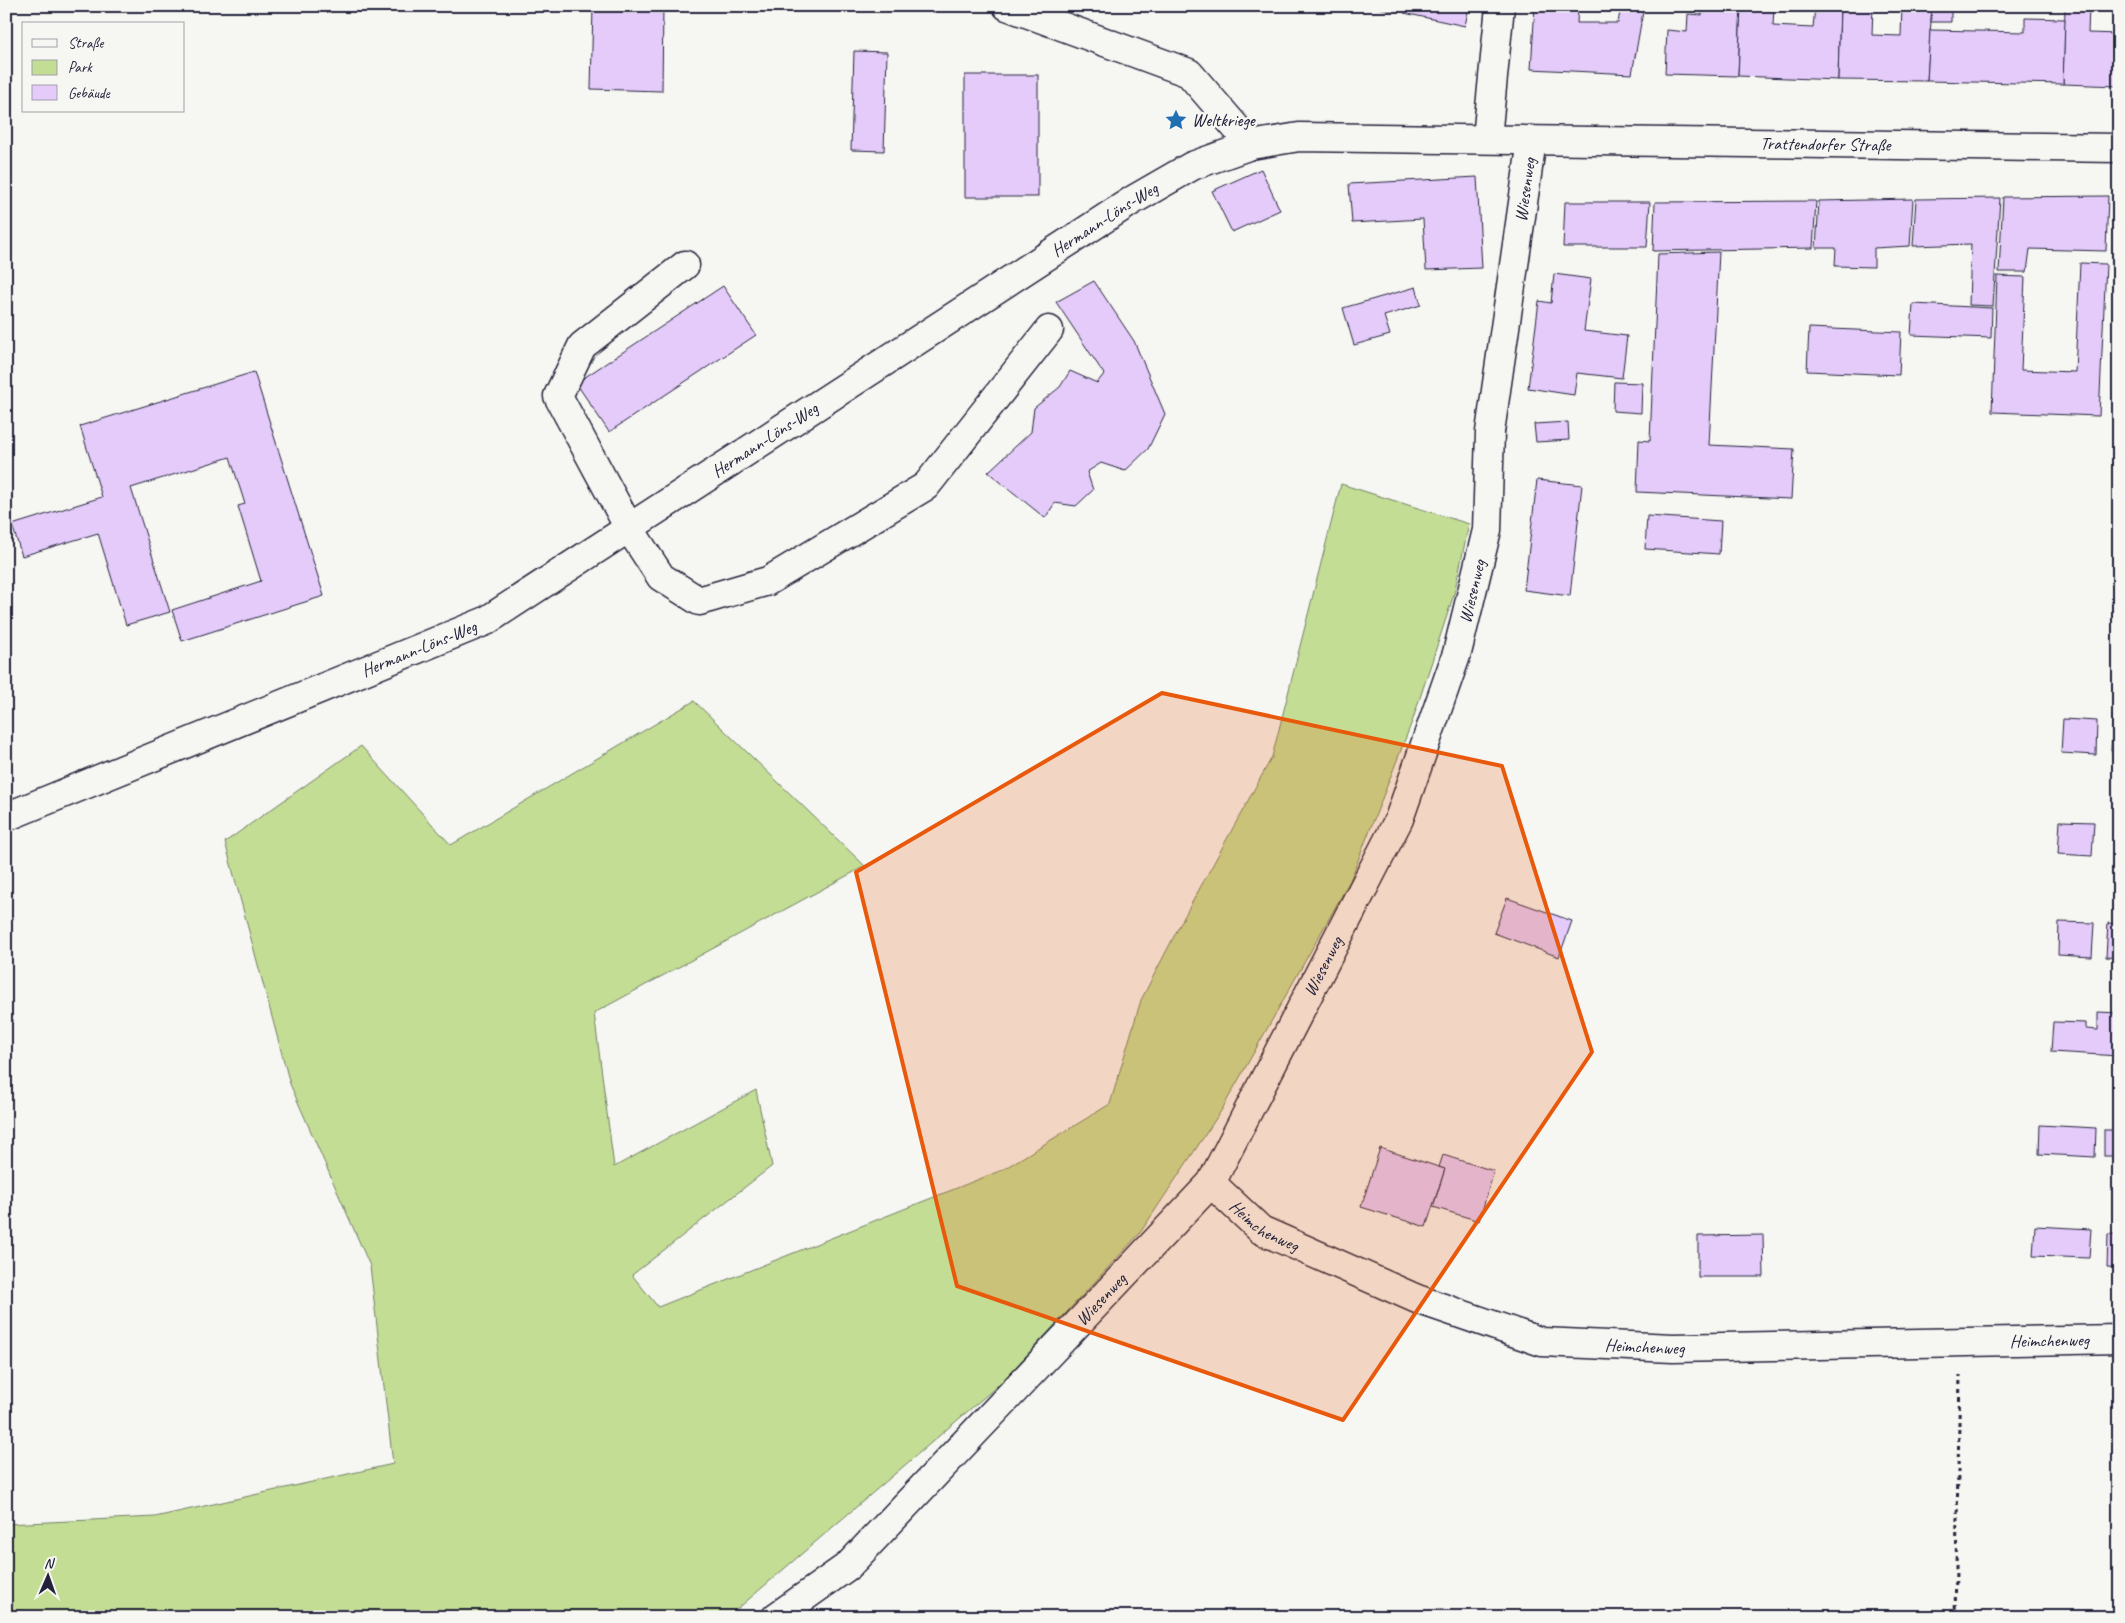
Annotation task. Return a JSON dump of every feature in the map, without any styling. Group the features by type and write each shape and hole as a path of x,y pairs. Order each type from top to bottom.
{"street":[{"path":"1007,6 1189,73 1251,146"},
{"path":"1487,138 1500,6"},
{"name":"Hermann-Löns-Weg","path":"6,817 486,621 1133,200 1192,166 1251,146 1299,137 1532,140"},
{"name":"Trattendorfer Straße","path":"1532,140 2119,148"},
{"name":"Wiesenweg","path":"776,1617 848,1566 1211,1183 1399,819 1457,653 1487,530 1490,432 1532,140"},
{"path":"685,265 582,346 558,396 629,528 660,577 699,601 768,581 926,486 1049,330"},
{"name":"Heimchenweg","path":"1211,1183 1261,1230 1416,1299 1542,1342 1673,1348 2119,1339"}],"path":[{"path":"1955,1617 1961,1342"}],"highlighted area":[{"path":"1162,693 1502,766 1592,1052 1343,1420 957,1286 856,872"}],"green space":[{"path":"1341,484 1469,524 1454,594 1413,719 1350,881 1221,1111 1140,1233 1003,1381 728,1617 6,1617 6,1524 155,1517 393,1464 370,1266 290,1084 225,842 361,746 451,845 694,701 865,866 594,1013 614,1167 756,1090 772,1166 632,1275 658,1307 1002,1170 1110,1104 1141,1000 1184,917 1272,757"}],"building":[{"path":"593,6 663,6 662,91 591,89"},
{"path":"1369,6 1394,6 1393,11"},
{"path":"1405,6 1469,6 1465,26 1404,13"},
{"path":"1535,6 1578,6 1577,23 1618,23 1621,6 1644,6 1632,74 1531,69"},
{"path":"1702,6 1741,6 1738,76 1665,74 1667,30 1687,32 1688,14 1702,15"},
{"path":"1741,6 1774,6 1773,26 1813,28 1815,6 1840,6 1838,80 1738,76"},
{"path":"1840,6 1873,6 1872,35 1901,36 1902,6 1932,6 1927,81 1838,80"},
{"path":"1932,6 1951,6 1951,22 1931,22"},
{"path":"2065,6 2089,6 2088,33 2119,34 2119,86 2063,84"},
{"path":"2025,18 2065,19 2063,84 1927,81 1930,30 2025,32"},
{"path":"854,51 887,52 884,151 851,150"},
{"path":"965,75 1038,75 1038,197 965,197"},
{"path":"1261,169 1280,210 1232,232 1212,191"},
{"path":"1477,177 1482,268 1426,270 1423,219 1352,223 1349,184"},
{"path":"2108,196 2106,251 2030,249 2027,272 1999,272 2003,197"},
{"path":"2000,198 1993,306 1969,305 1971,244 1913,246 1916,199"},
{"path":"1913,199 1910,246 1874,248 1874,267 1835,266 1836,248 1816,248 1819,201"},
{"path":"1816,201 1813,248 1653,251 1655,202"},
{"path":"1565,202 1650,202 1647,247 1563,247"},
{"path":"1719,252 1709,445 1794,449 1791,499 1637,492 1639,440 1650,441 1658,254"},
{"path":"2080,263 2106,264 2099,416 1992,412 1997,276 2025,277 2021,370 2075,372"},
{"path":"1554,274 1591,279 1584,331 1627,336 1622,378 1577,373 1574,395 1528,388 1539,301 1551,303"},
{"path":"1094,281 1134,341 1165,414 1148,449 1125,471 1101,463 1087,472 1093,490 1076,506 1055,503 1045,518 988,472 1031,432 1034,408 1060,387 1070,371 1097,383 1104,374 1056,302"},
{"path":"723,286 756,335 609,432 576,383"},
{"path":"1416,287 1421,305 1384,316 1390,335 1354,345 1343,308"},
{"path":"1913,304 1992,308 1991,338 1911,335"},
{"path":"1809,328 1901,332 1899,375 1807,371"},
{"path":"254,372 324,596 182,641 172,610 261,581 238,506 245,504 230,457 131,488 170,612 126,625 98,533 22,556 12,525 102,497 80,426"},
{"path":"1614,382 1642,383 1641,413 1613,411"},
{"path":"1568,422 1569,440 1536,442 1534,424"},
{"path":"1537,480 1582,485 1570,596 1524,590"},
{"path":"1647,516 1721,521 1719,554 1645,549"},
{"path":"2113,716 2119,717 2119,751 2111,751"},
{"path":"2063,719 2097,721 2096,755 2061,753"},
{"path":"2060,821 2094,822 2092,856 2058,854"},
{"path":"1507,898 1572,921 1559,957 1494,933"},
{"path":"2059,922 2094,923 2092,957 2058,955"},
{"path":"2108,923 2119,924 2119,958 2106,957"},
{"path":"2098,1012 2119,1013 2119,1056 2051,1052 2053,1022 2086,1023 2086,1029 2098,1030"},
{"path":"2040,1125 2096,1128 2095,1157 2039,1154"},
{"path":"2104,1130 2119,1130 2119,1156 2104,1156"},
{"path":"1380,1148 1445,1169 1426,1227 1361,1207"},
{"path":"1443,1155 1494,1171 1479,1221 1433,1207 1445,1169 1439,1167"},
{"path":"2035,1226 2091,1229 2089,1258 2033,1256"},
{"path":"2108,1234 2119,1234 2119,1268 2107,1267"},
{"path":"1763,1235 1764,1277 1698,1277 1698,1236"}],"place":[{"name":"Weltkriege","path":"1176,120"}]}
